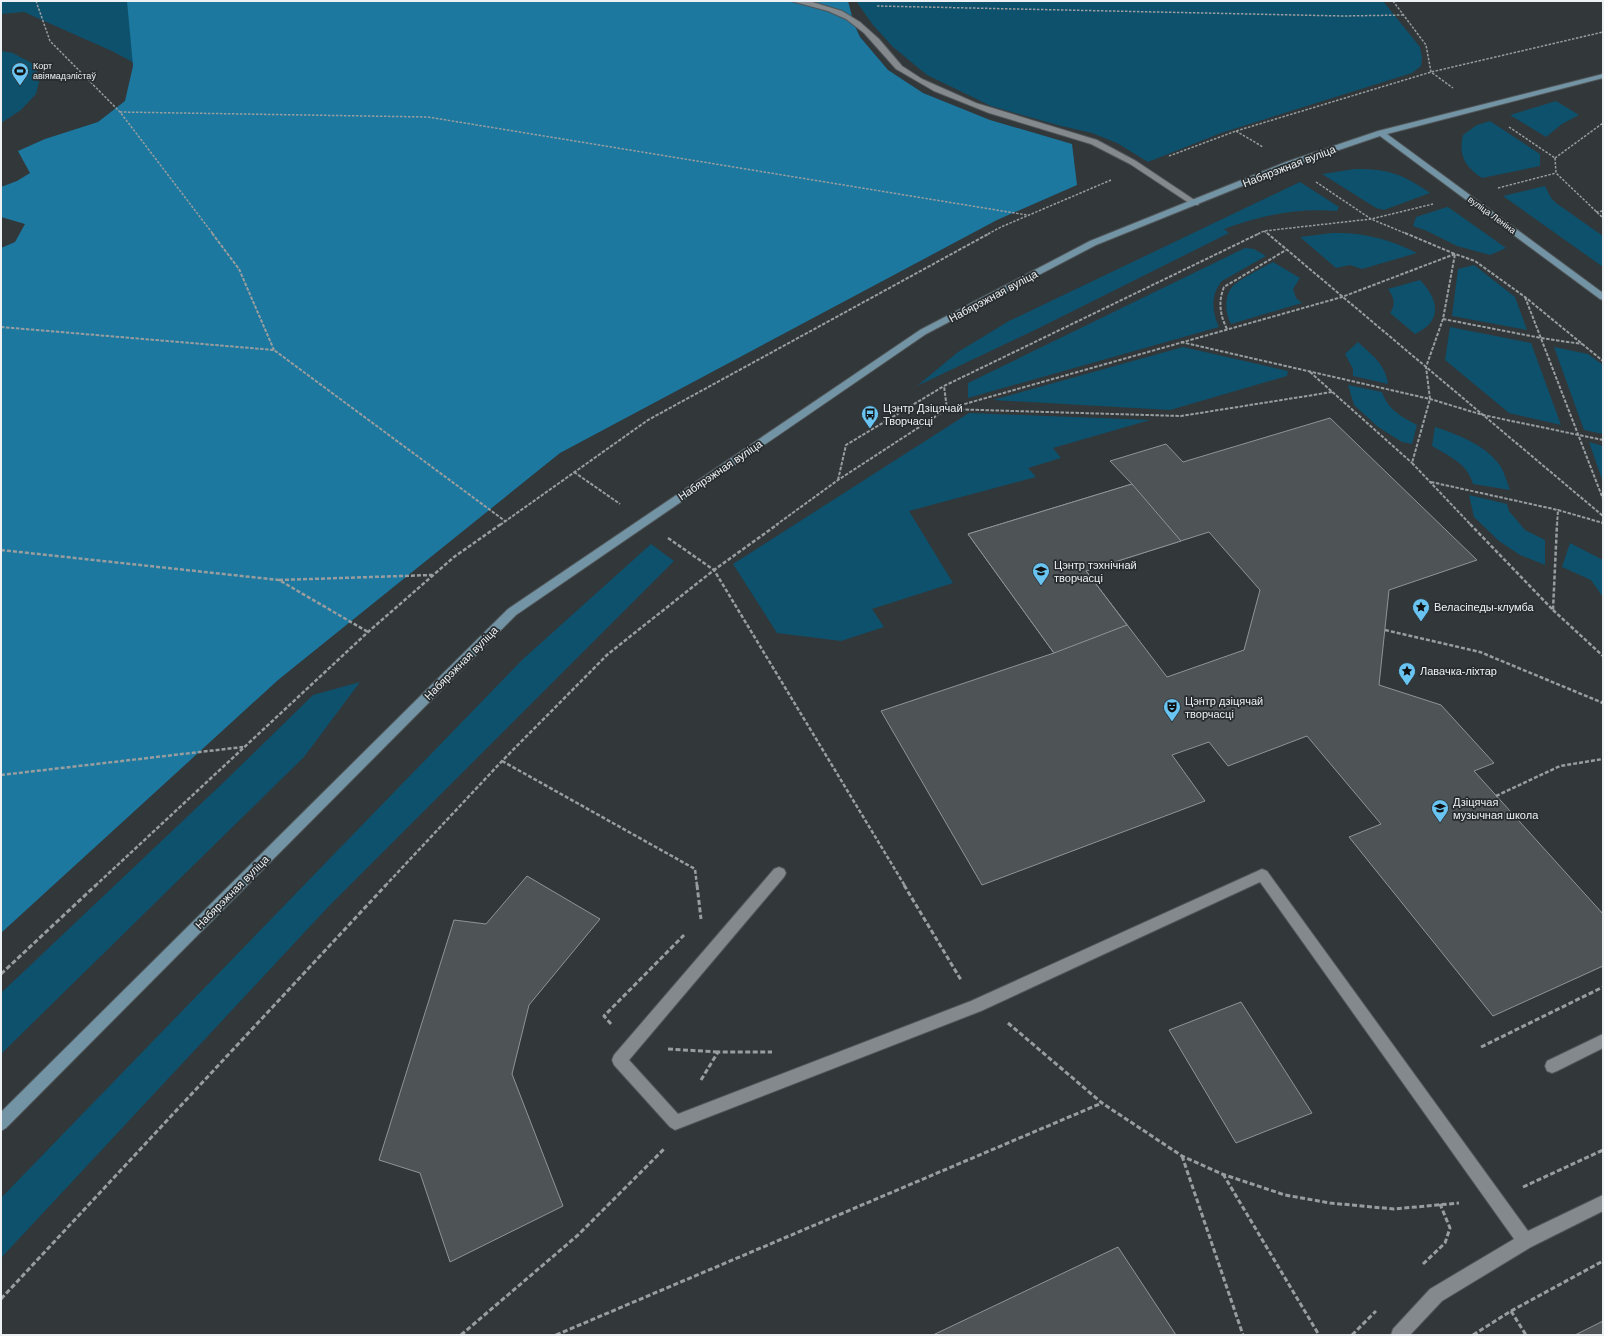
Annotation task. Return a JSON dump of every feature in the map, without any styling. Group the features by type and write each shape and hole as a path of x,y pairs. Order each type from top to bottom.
{"main road":[{"name":"Набярэжная вуліца","path":"1,1123 512,612 923,332 1093,243 1289,164 1381,133 1603,76"},
{"name":"вуліца Леніна","path":"1381,133 1603,297"}],"lane":[{"path":"795,1 825,6 843,13 857,23 876,41 901,69 936,90 983,109 1093,142 1141,167 1195,203"},
{"path":"779,873 619,1060 675,1122 976,1006 1262,875 1494,1200 1525,1241"},
{"path":"1552,1066 1603,1041"},
{"path":"1399,1335 1436,1295 1525,1241 1603,1203"}],"path":[{"path":"36,1 50,41 120,112 239,269 274,350 505,521"},
{"path":"1393,1 1426,45 1431,72 1454,88"},
{"path":"870,5 1335,15 1404,15"},
{"path":"1,974 243,747 432,575 454,557 648,420 1001,227 1141,167 1236,131 1431,72 1603,32"},
{"path":"120,112 428,117 1028,215"},
{"path":"1504,123 1555,158"},
{"path":"1555,158 1603,123"},
{"path":"1236,131 1268,151"},
{"path":"1555,158 1556,173 1603,218"},
{"path":"1491,189 1556,173"},
{"path":"1310,178 1371,219 1475,261 1525,297 1603,361"},
{"path":"838,480 846,445 944,386 1264,231 1371,219 1433,204"},
{"path":"1595,212 1603,211"},
{"path":"1264,231 1603,516"},
{"path":"1227,329 1221,318 1220,310 1220,297 1224,287 1286,250"},
{"path":"1,1299 502,761 608,654 714,570 838,480 947,409 1342,297 1455,254"},
{"path":"1412,463 1430,400 1426,367 1443,319 1455,254"},
{"path":"1525,297 1603,499"},
{"path":"1443,319 1582,344"},
{"path":"1,327 274,350"},
{"path":"1180,342 1310,371 1430,400 1483,415 1603,440"},
{"path":"1310,371 1412,463 1553,610 1603,656"},
{"path":"944,386 947,409"},
{"path":"947,409 1181,416 1332,392"},
{"path":"574,472 620,504"},
{"path":"1430,481 1558,510 1603,523"},
{"path":"1553,610 1558,510"},
{"path":"664,535 714,570 976,1006"},
{"path":"1,550 279,580 432,575"},
{"path":"279,580 368,632"},
{"path":"1385,630 1480,652 1603,703"},
{"path":"1,775 243,747"},
{"path":"1496,796 1560,766 1603,759"},
{"path":"502,761 695,869 701,919 696,924"},
{"path":"685,935 604,1016 632,1046 718,1052"},
{"path":"1481,1047 1603,987"},
{"path":"1002,1018 1102,1103 1182,1156 1222,1174 1285,1195 1330,1203 1394,1208 1494,1200 1603,1150"},
{"path":"556,1335 1102,1103"},
{"path":"461,1335 578,1235 664,1149 671,1146"},
{"path":"1182,1156 1243,1335"},
{"path":"1222,1174 1319,1335"},
{"path":"1418,1270 1445,1243 1450,1228 1440,1204"},
{"path":"1473,1335 1511,1311 1603,1261"},
{"path":"1352,1335 1379,1308"},
{"path":"1511,1311 1526,1335"}],"shaded area":[{"path":"1,1 131,1 136,64 114,52 24,12 1,14"},
{"path":"127,1 848,1 854,24 860,37 888,70 923,93 990,120 1072,144 1077,185 997,220 560,453 278,680 1,933 1,248 15,242 25,224 1,217 1,187 17,181 30,173 18,151 45,139 98,122 125,101 133,66"},
{"path":"856,1 1383,1 1420,47 1422,58 1421,66 1412,73 1221,133 1148,162 1117,143 1092,133 1061,126 991,106 927,75 893,47 873,25"},
{"name":"Корт авіямадэлістаў","path":"1,51 13,53 33,64 40,78 36,94 21,110 1,123"},
{"path":"1556,101 1579,115 1562,124 1546,137 1510,115"},
{"path":"1490,121 1540,154 1540,166 1482,178 1476,174 1467,165 1462,154 1461,149 1463,135 1477,125"},
{"path":"1355,169 1377,170 1395,174 1411,181 1430,193 1384,210 1376,208 1322,174"},
{"path":"1300,182 1339,207 1337,211 1322,210 1293,212 1265,216 1224,229 1229,233 1037,329 917,386 958,352 1009,321"},
{"path":"1545,186 1551,198 1556,203 1603,236 1603,267 1503,196"},
{"path":"1448,207 1506,248 1490,255 1457,246 1427,231 1413,226 1416,217"},
{"path":"1332,233 1376,237 1417,253 1362,269 1350,265 1336,268 1300,237"},
{"path":"1245,248 1254,249 1266,256 1222,281 1218,286 1215,292 1213,304 1219,327 968,398 968,383"},
{"path":"1273,262 1300,278 1293,289 1296,298 1302,303 1231,324 1226,306 1229,291 1235,284 1245,277"},
{"path":"1474,265 1515,297 1527,330 1452,316 1458,269"},
{"path":"1420,280 1431,295 1435,310 1434,316 1430,323 1424,329 1415,334 1390,313 1394,301 1388,289"},
{"path":"1450,327 1531,343 1561,425 1509,413 1445,360"},
{"path":"1358,342 1378,361 1387,377 1388,384 1353,376 1353,369 1345,354"},
{"path":"1183,347 1288,371 1287,376 1170,410 993,400"},
{"path":"1554,347 1588,354 1603,365 1603,434 1584,430"},
{"path":"1348,385 1382,392 1388,404 1396,412 1417,425 1412,444 1402,442 1378,427 1354,405"},
{"path":"969,413 1150,420 1053,448 1061,458 1028,468 1036,477 909,511 953,583 872,609 884,627 841,641 777,633 733,564"},
{"path":"1435,427 1462,437 1488,453 1501,467 1510,490 1473,484 1467,471 1457,461 1432,446"},
{"path":"1589,442 1603,446 1603,482"},
{"path":"1469,495 1507,504 1509,511 1525,530 1545,540 1545,565 1520,555 1499,541 1474,517"},
{"path":"1570,543 1603,560 1603,597 1591,580 1562,567"},
{"path":"651,544 674,561 329,906 1,1258 1,1198 522,660"},
{"path":"360,682 304,757 1,1054 1,993 226,780 313,695"}],"building":[{"name":"Цэнтр дзіцячай творчасці","path":"1330,418 1477,560 1389,590 1379,685 1441,705 1494,763 1474,771 1603,914 1603,966 1493,1016 1349,837 1381,824 1307,736 1228,766 1209,742 1172,755 1205,801 982,885 881,711 1054,653 968,534 1132,484 1110,461 1166,444 1183,462","holes":["1209,532 1260,590 1244,650 1167,677 1086,571"]},
{"path":"1132,484 1181,541 1086,571 1127,625 1054,653 968,534"},
{"path":"527,876 600,919 529,1005 512,1074 563,1206 450,1262 420,1173 379,1160 454,920 486,924"},
{"path":"1241,1002 1312,1113 1236,1143 1169,1030"},
{"path":"1118,1247 1176,1335 933,1335"},
{"path":"1603,1321 1603,1335 1575,1335"}],"place":[{"name":"Корт авіямадэлістаў","path":"20,86"},
{"name":"Цэнтр Дзіцячай Творчасці","path":"870,429"},
{"name":"Цэнтр тэхнічнай творчасці","path":"1041,586"},
{"name":"Веласіпеды-клумба","path":"1421,622"},
{"name":"Лавачка-ліхтар","path":"1407,686"},
{"name":"Цэнтр дзіцячай творчасці","path":"1172,722"},
{"name":"Дзіцячая музычная школа","path":"1440,823"}]}
